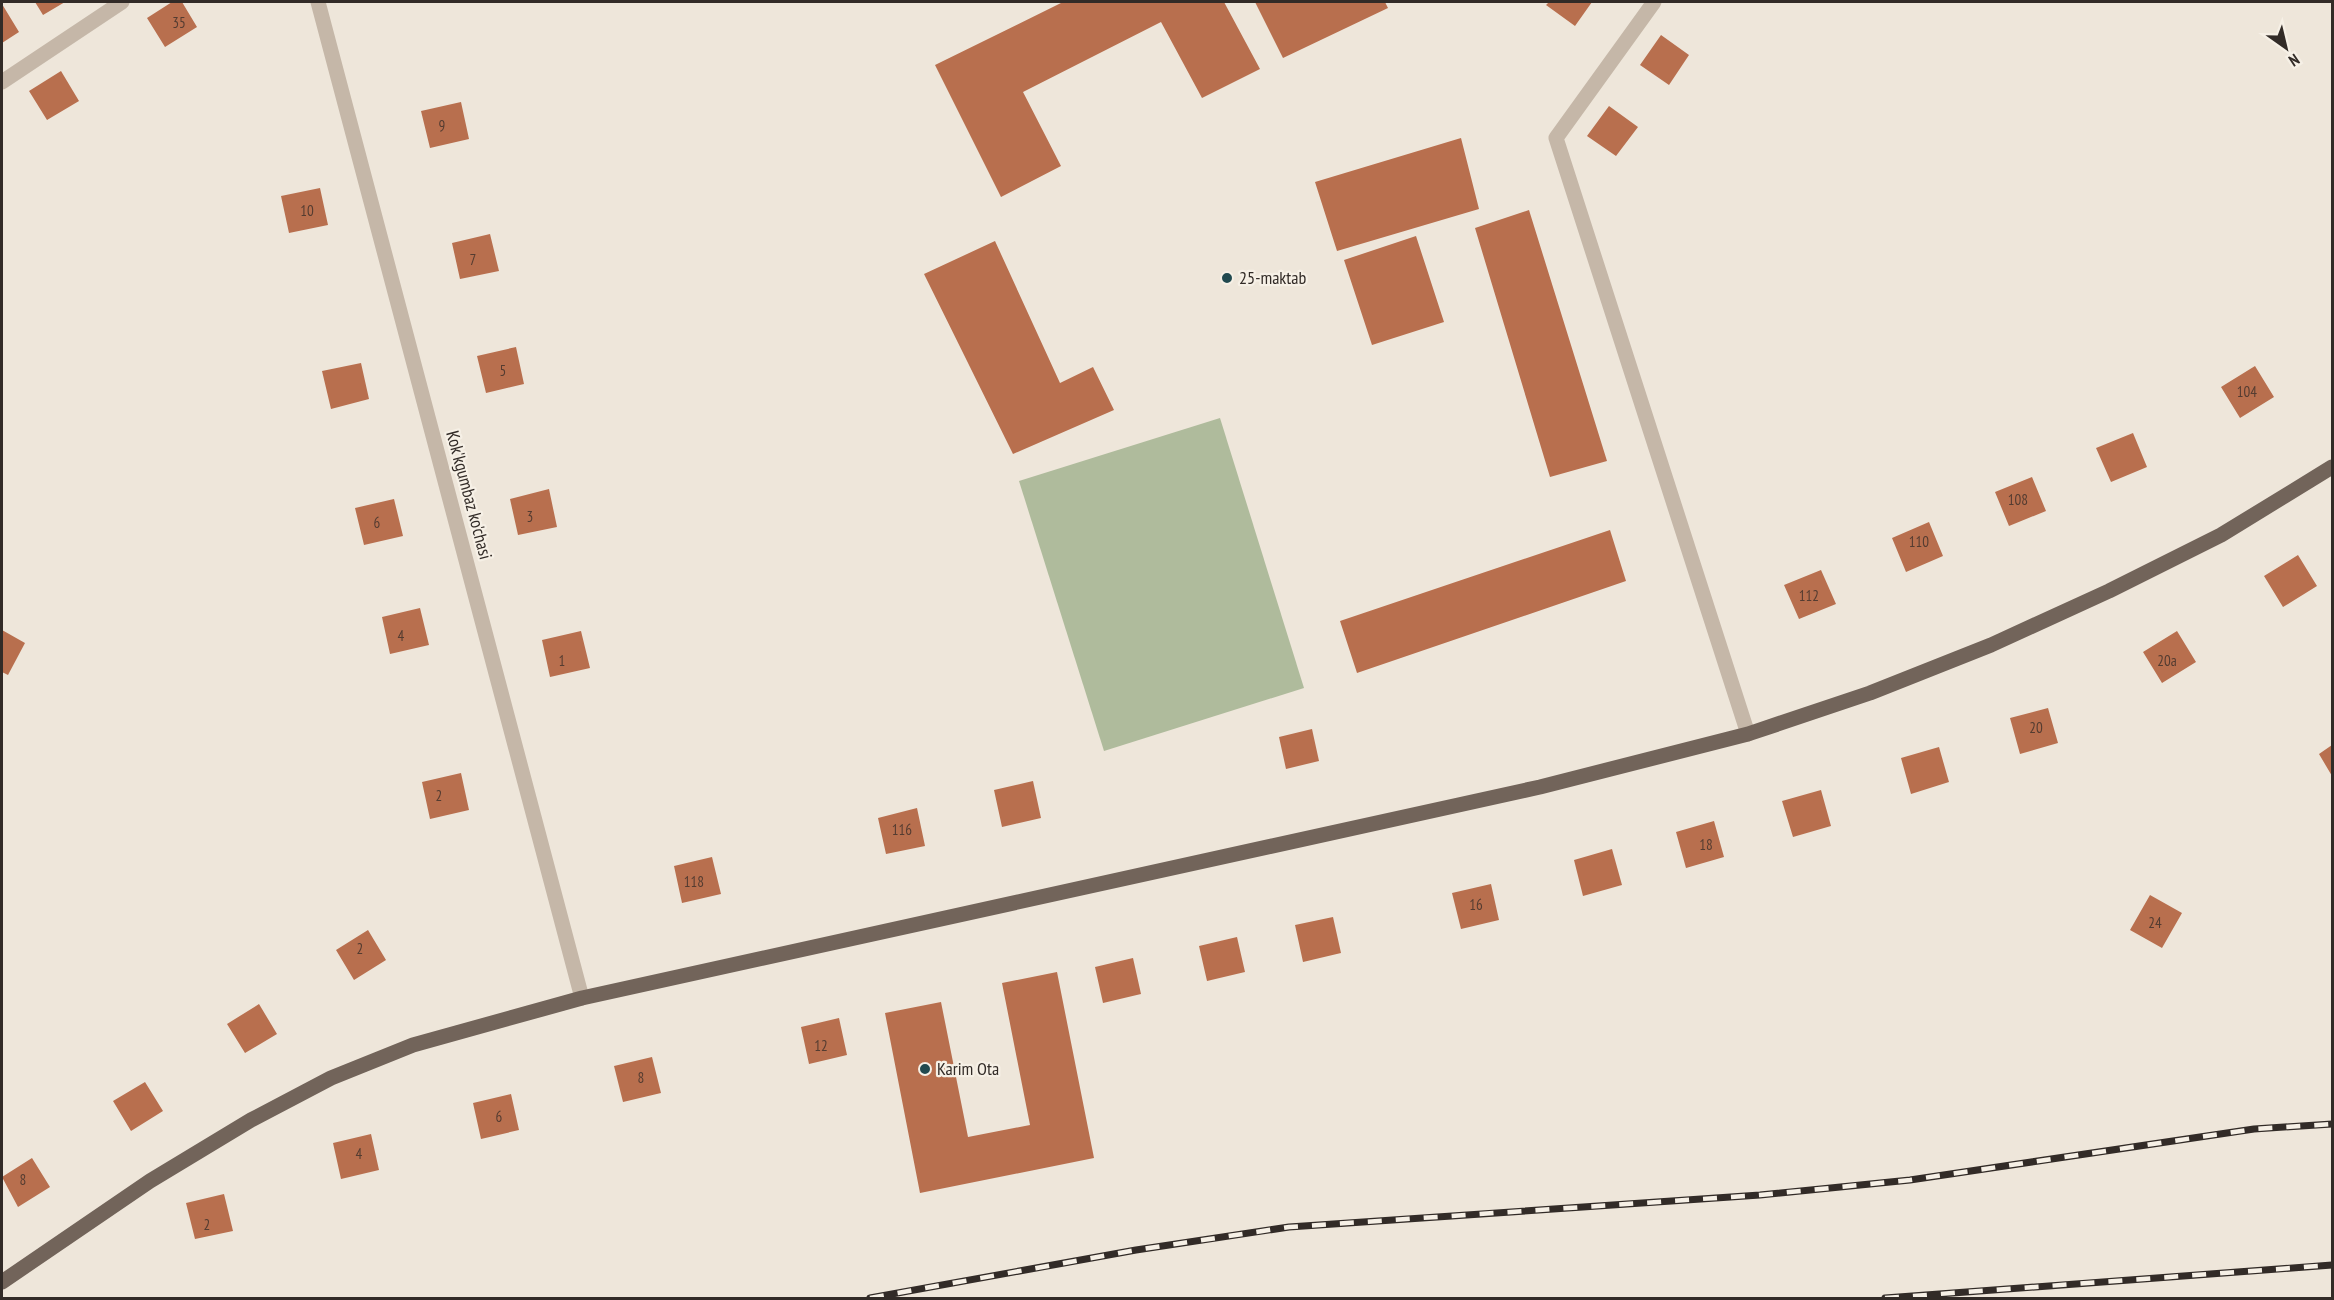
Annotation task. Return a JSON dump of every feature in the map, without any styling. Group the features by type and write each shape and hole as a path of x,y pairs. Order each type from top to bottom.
{"main road":[{"path":"2,1282 150,1181 251,1120 331,1078 413,1045 582,998 1540,787 1748,734 1870,693 2002,640 2221,535 2332,467"}],"street":[{"path":"2,82 122,2"},
{"name":"Kok'kgumbaz ko'chasi","path":"318,2 582,998"},
{"path":"1654,2 1556,138 1748,734"}],"green space":[{"path":"1220,418 1304,688 1104,751 1019,481"}],"building":[{"path":"35,2 65,2 43,15"},
{"path":"172,2 182,2 197,27 165,47 147,18"},
{"path":"1063,2 1224,2 1260,69 1202,98 1161,22 1023,92 1061,166 1001,197 935,65"},
{"path":"1255,2 1385,2 1388,8 1283,58"},
{"path":"1549,2 1592,2 1575,26 1546,5"},
{"path":"2,4 19,32 2,43"},
{"path":"1661,35 1689,55 1669,85 1640,65"},
{"path":"61,71 79,101 47,120 29,91"},
{"path":"461,102 469,139 430,148 421,111"},
{"path":"1609,106 1638,127 1616,156 1587,136"},
{"path":"1461,138 1479,209 1337,251 1315,182"},
{"path":"320,188 328,225 289,233 281,196"},
{"path":"1529,210 1607,461 1550,477 1475,228"},
{"path":"490,234 499,271 460,279 452,243"},
{"path":"1416,236 1444,322 1372,345 1344,260"},
{"path":"995,241 1060,383 1093,367 1114,410 1013,454 924,274"},
{"path":"516,347 524,384 486,393 477,356"},
{"path":"361,363 369,399 331,409 322,371"},
{"path":"2255,366 2274,397 2240,418 2221,387"},
{"path":"2133,433 2147,467 2111,482 2096,448"},
{"path":"2032,477 2046,511 2009,526 1995,492"},
{"path":"549,489 557,527 518,535 510,499"},
{"path":"394,499 403,536 364,545 355,508"},
{"path":"1929,522 1943,556 1906,572 1892,538"},
{"path":"1610,530 1626,581 1357,673 1340,621"},
{"path":"2298,555 2317,586 2283,607 2264,576"},
{"path":"1821,570 1836,604 1799,619 1784,585"},
{"path":"420,608 429,645 390,654 382,617"},
{"path":"2,630 25,643 8,675 2,672"},
{"path":"581,631 590,668 550,677 542,640"},
{"path":"2177,631 2196,662 2162,683 2143,652"},
{"path":"2048,708 2058,743 2020,754 2010,718"},
{"path":"1312,729 1319,761 1286,769 1279,737"},
{"path":"2332,745 2332,776 2319,754"},
{"path":"1939,747 1949,782 1911,794 1901,758"},
{"path":"461,773 469,810 430,819 422,782"},
{"path":"1033,781 1041,818 1002,827 994,790"},
{"path":"1821,790 1831,826 1793,837 1782,801"},
{"path":"917,808 925,846 886,854 878,818"},
{"path":"1714,821 1724,857 1686,868 1676,832"},
{"path":"1612,849 1622,885 1583,896 1574,860"},
{"path":"712,857 721,894 682,903 674,866"},
{"path":"1491,884 1499,920 1461,929 1452,893"},
{"path":"2150,895 2182,913 2162,948 2130,930"},
{"path":"1333,917 1341,953 1303,962 1295,925"},
{"path":"368,930 386,960 354,980 336,950"},
{"path":"1237,937 1245,972 1207,981 1199,946"},
{"path":"1133,958 1141,994 1103,1003 1095,967"},
{"name":"Karim Ota","path":"1057,972 1094,1158 920,1193 885,1013 941,1002 968,1137 1030,1125 1002,983"},
{"path":"259,1004 277,1034 245,1053 227,1024"},
{"path":"839,1018 847,1055 809,1064 801,1027"},
{"path":"652,1057 661,1093 623,1102 614,1066"},
{"path":"145,1082 163,1111 131,1131 113,1101"},
{"path":"511,1094 519,1130 481,1139 473,1103"},
{"path":"371,1134 379,1170 341,1179 333,1143"},
{"path":"32,1158 50,1187 18,1207 2,1177"},
{"path":"224,1194 233,1231 195,1239 186,1203"}],"railway":[{"path":"870,1298 1136,1250 1289,1227 1760,1195 1910,1180 2254,1129 2332,1124"},
{"path":"1885,1298 2332,1265"}],"place":[{"name":"25-maktab","path":"1227,278"},
{"name":"Karim Ota","path":"925,1069"}]}
